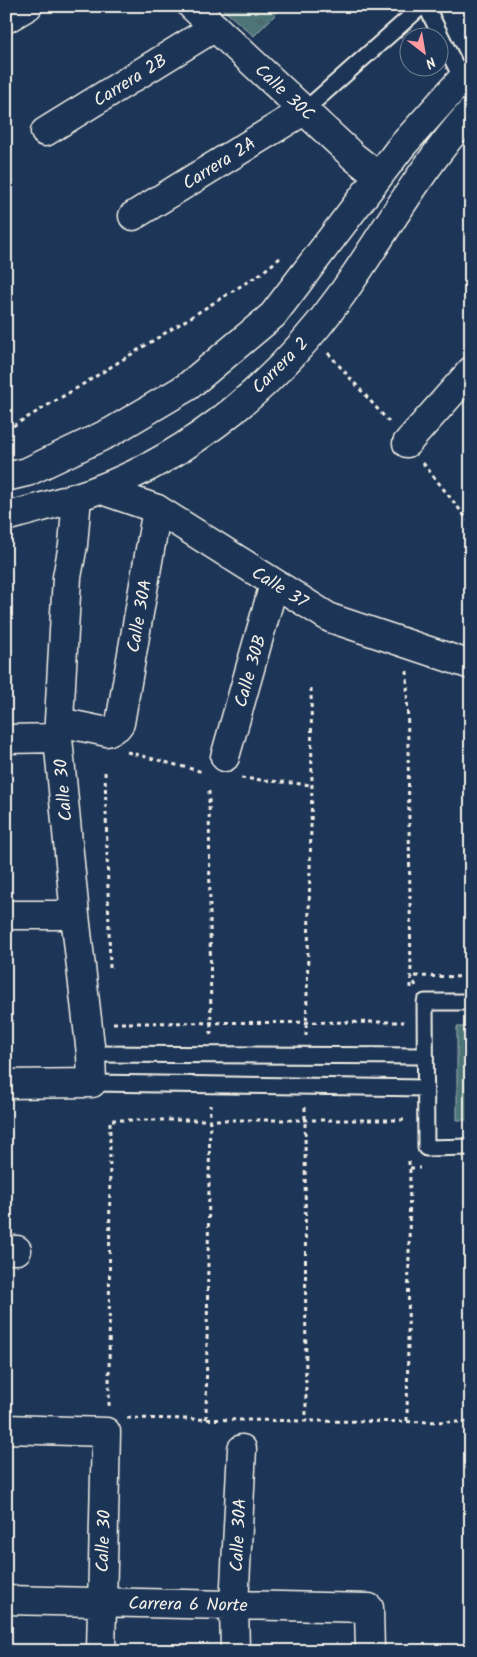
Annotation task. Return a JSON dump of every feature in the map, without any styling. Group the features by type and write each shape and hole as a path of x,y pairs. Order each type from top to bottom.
{"street":[{"path":"6,19 28,6"},
{"name":"Calle 30C","path":"192,6 354,157 378,176"},
{"name":"Carrera 2B","path":"45,132 215,27"},
{"path":"6,477 27,472 112,432 187,387 273,315 401,147 466,76"},
{"name":"Carrera 2A","path":"133,216 305,110"},
{"name":"Carrera 2","path":"6,516 88,493 154,464 201,435 245,400 311,334 342,294 448,138 467,123"},
{"path":"407,443 471,371"},
{"name":"Calle 37","path":"88,493 157,509 330,618 471,665"},
{"name":"Calle 30","path":"88,493 72,545 67,577 58,730 75,915 91,1054 92,1083"},
{"name":"Calle 30A","path":"58,730 106,732 117,727 120,723 157,509"},
{"name":"Calle 30B","path":"222,769 274,584"},
{"path":"6,739 58,730"},
{"path":"6,916 75,915"},
{"path":"6,1084 92,1083"},
{"path":"6,1429 111,1419"},
{"name":"Calle 30","path":"101,1651 101,1602 111,1419"},
{"name":"Calle 30A","path":"235,1651 234,1605 242,1449"},
{"name":"Carrera 6 Norte","path":"6,1600 369,1608 370,1651"}],"lane":[{"path":"305,110 422,6"},
{"path":"426,6 466,76"},
{"path":"471,1002 425,1002 426,1148 471,1148"},
{"path":"91,1054 425,1056"},
{"path":"92,1083 425,1088"}],"path":[{"path":"6,430 252,279 283,256"},
{"path":"407,666 410,995"},
{"path":"123,751 312,785 311,685"},
{"path":"105,772 110,975"},
{"path":"411,976 471,977"},
{"path":"411,976 425,1002"},
{"path":"112,1014 112,1023 409,1022"},
{"path":"409,1120 110,1120 111,1419 471,1422"},
{"path":"409,1168 426,1148"},
{"path":"407,1421 409,1158"},
{"path":"409,1168 426,1168"}],"green space":[{"path":"219,6 284,6 254,36"},
{"path":"457,1027 471,1027 471,1120 457,1120"}]}
